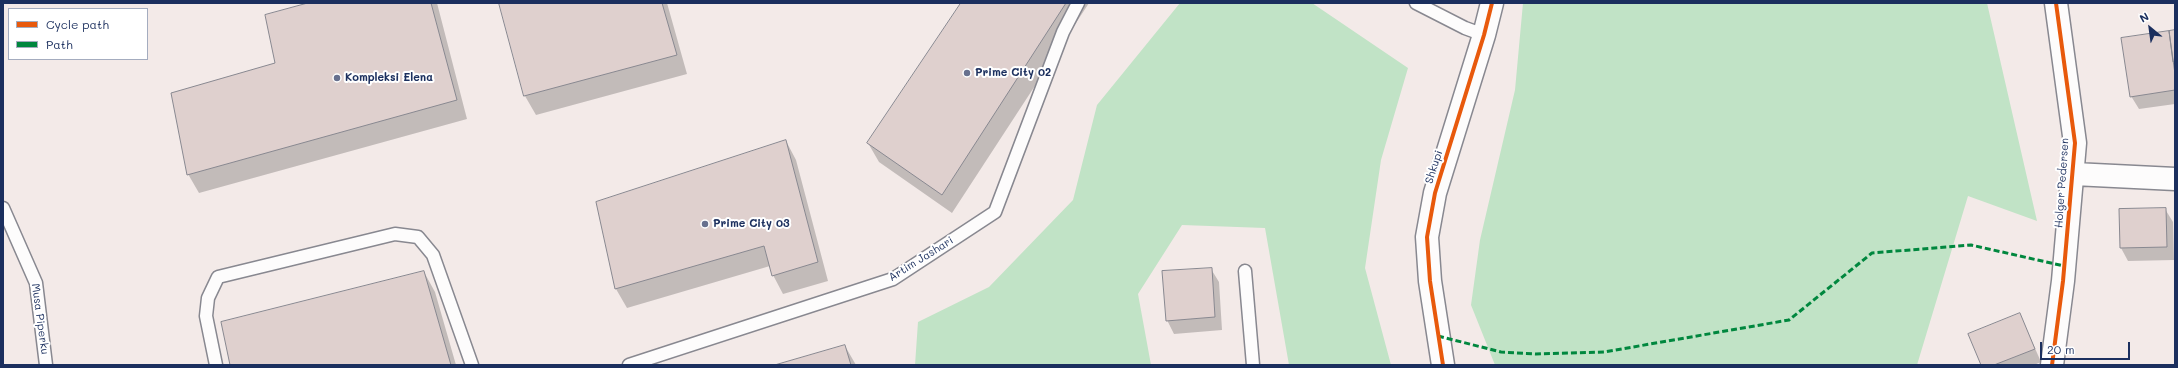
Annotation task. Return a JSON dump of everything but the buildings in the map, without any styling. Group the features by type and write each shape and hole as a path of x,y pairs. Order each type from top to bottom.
{"street":[{"name":"Shkupi","path":"1443,365 1430,281 1427,237 1435,193 1484,35 1492,3"},
{"name":"Holger Pedersen","path":"2052,365 2074,174 2075,143 2056,3"},
{"path":"2074,174 2175,179"}],"lane":[{"name":"Artim Jashari","path":"629,365 892,279 995,212 1063,32 1078,3"},
{"path":"1416,3 1465,28 1484,35"},
{"name":"Musa Piperku","path":"3,208 36,283 46,365"},
{"path":"216,365 206,316 208,298 218,277 395,234 418,237 433,255 472,365"},
{"path":"1245,271 1253,365"}],"green space":[{"path":"1180,3 1312,3 1408,68 1381,160 1365,268 1391,365 1289,365 1265,228 1182,225 1138,294 1151,365 915,365 918,322 989,287 1073,200 1097,105"},
{"path":"1523,3 1987,3 2037,221 1968,196 1917,365 1495,365 1471,305 1480,240 1515,90"}],"marked path":[{"path":"1438,336 1501,352 1536,354 1604,352 1789,320 1872,253 1971,245 2064,266"}],"cycle path":[{"path":"1443,365 1430,281 1427,237 1435,193 1484,35 1492,3"},
{"path":"2052,365 2063,281 2075,143 2056,3"}],"place":[{"name":"Prime City 02","path":"967,73"},
{"name":"Kompleksi Elena","path":"337,78"},
{"name":"Prime City 03","path":"705,224"}]}
